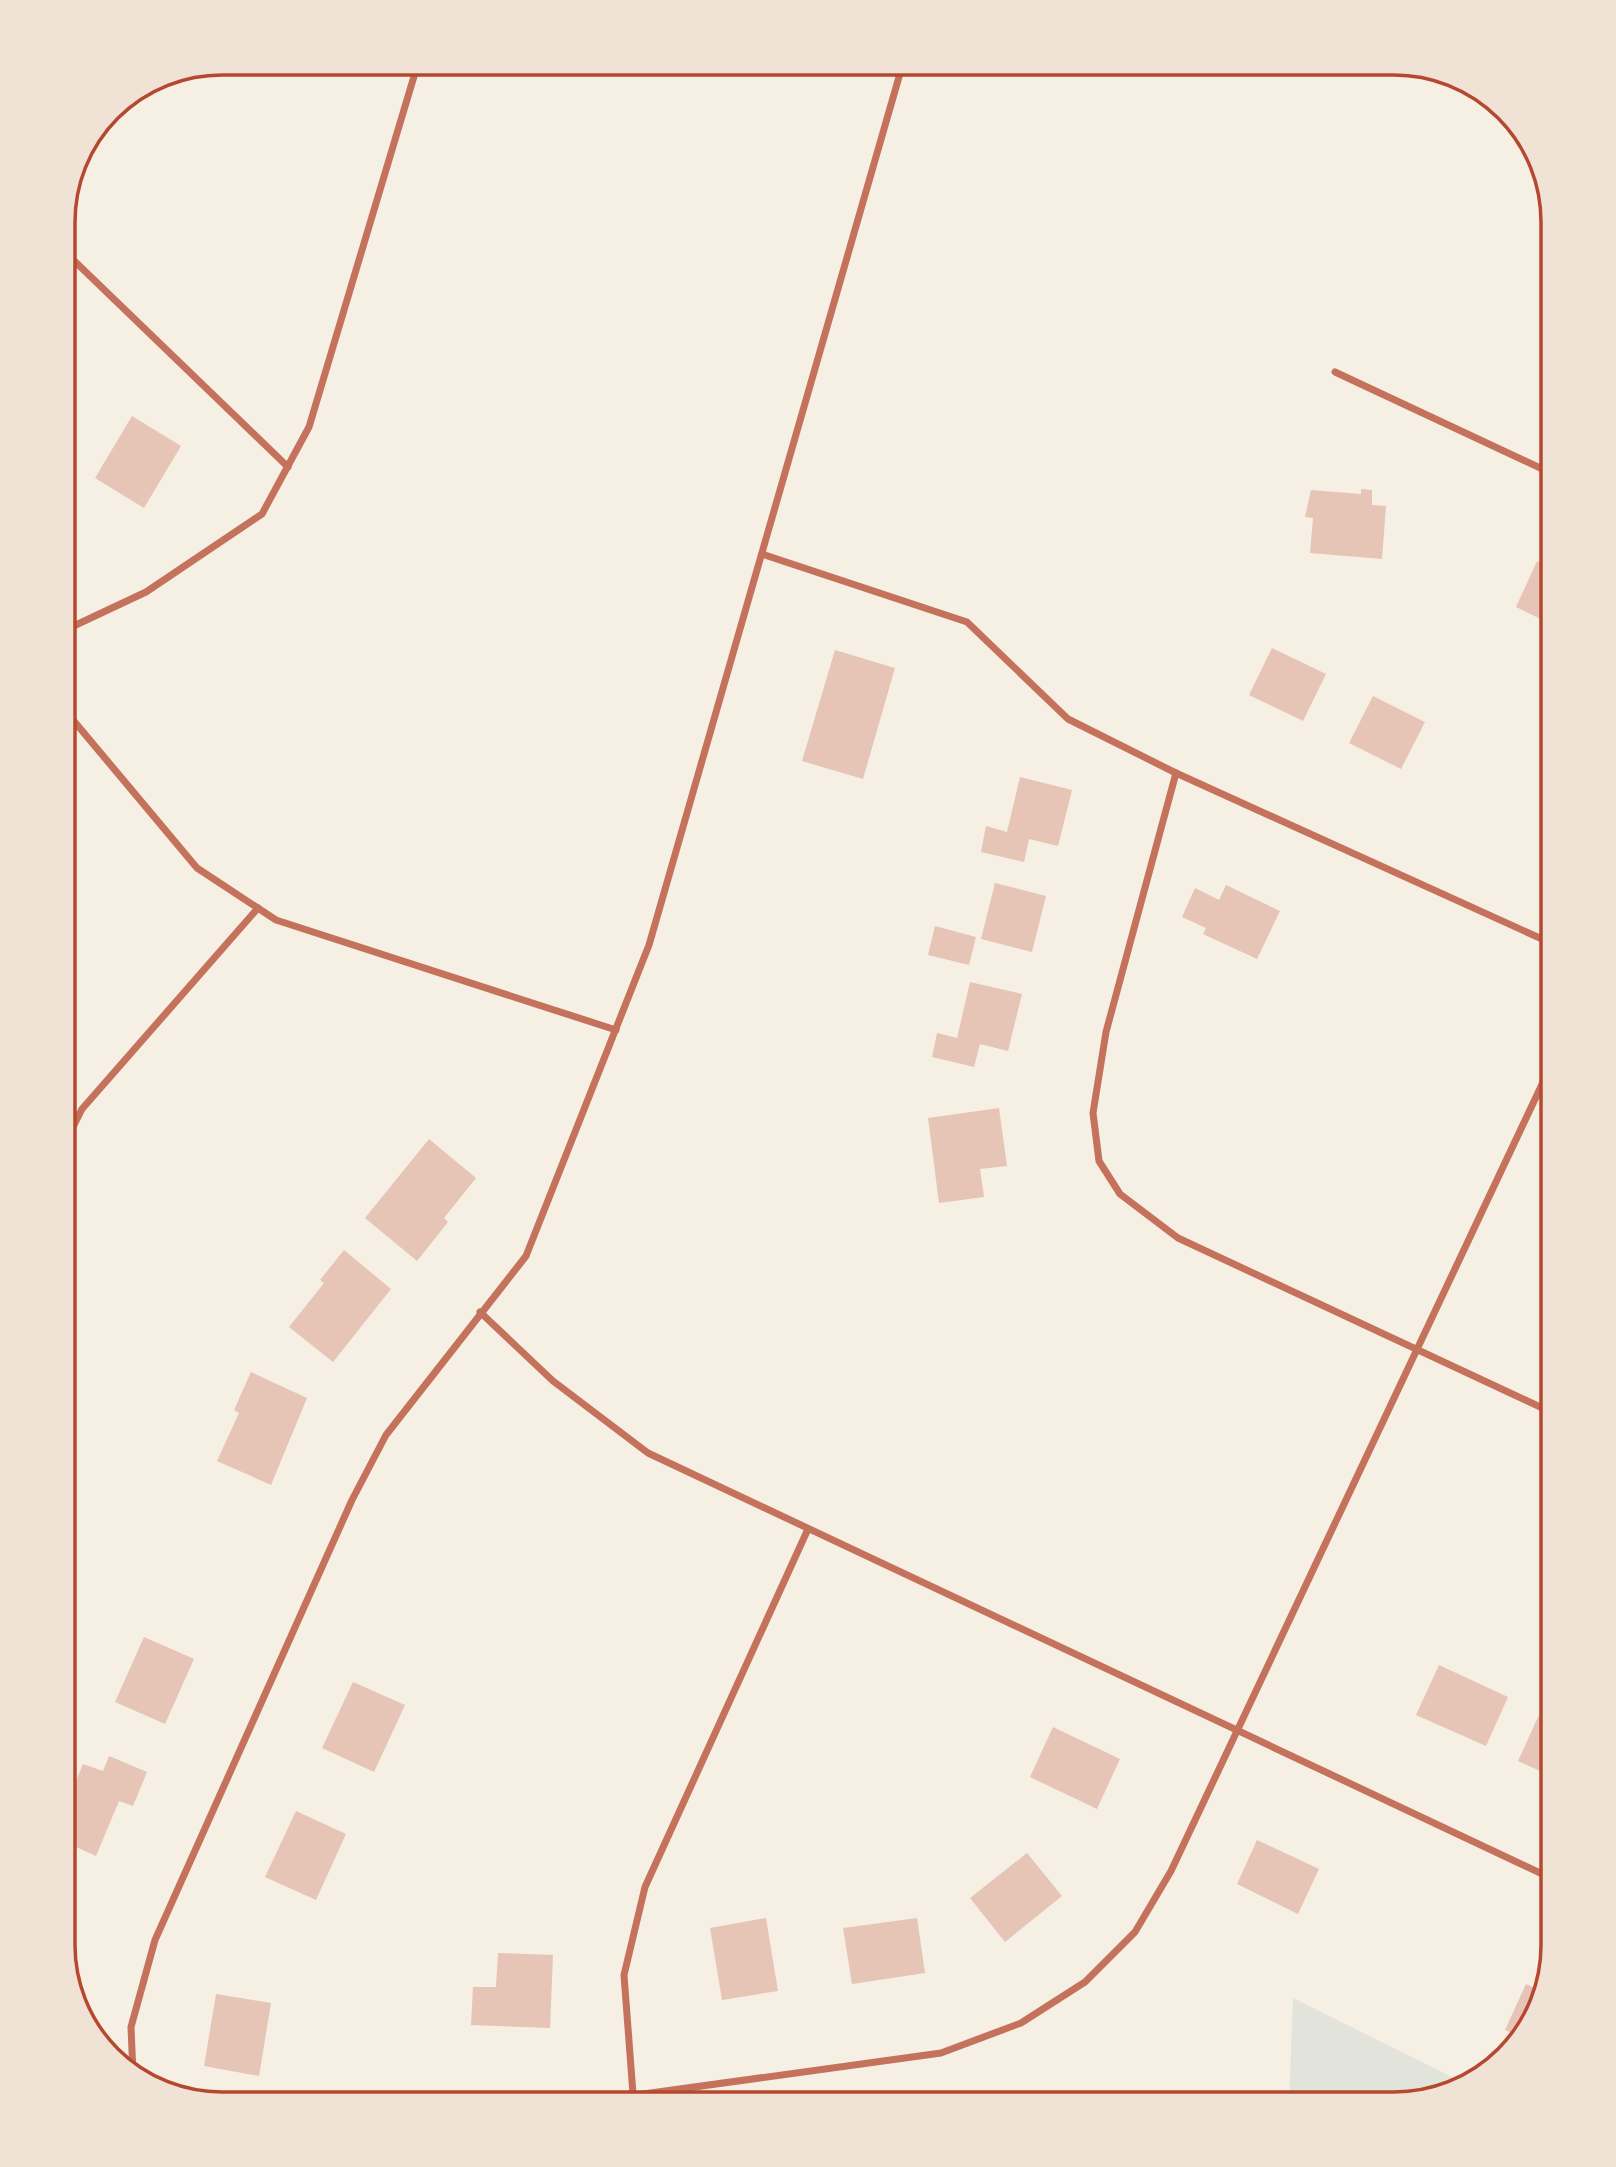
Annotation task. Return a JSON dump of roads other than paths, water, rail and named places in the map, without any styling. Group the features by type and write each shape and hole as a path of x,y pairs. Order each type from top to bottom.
{"street":[{"path":"76,625 146,592 262,514 309,427 414,75"},
{"path":"132,2061 131,2027 155,1940 352,1500 386,1435 526,1256 649,945 900,76"},
{"path":"76,263 288,467"},
{"path":"1335,372 1541,468"},
{"path":"762,554 967,622 1068,719 1177,773 1541,939"},
{"path":"76,723 197,868 276,920 615,1030"},
{"path":"1177,773 1106,1032 1093,1113 1099,1161 1120,1194 1178,1238 1541,1407"},
{"path":"75,1122 82,1109 258,908"},
{"path":"648,2092 941,2053 1021,2023 1085,1983 1135,1933 1171,1871 1541,1087"},
{"path":"480,1312 553,1381 648,1453 1541,1873"},
{"path":"633,2092 624,1975 645,1887 808,1529"}]}
